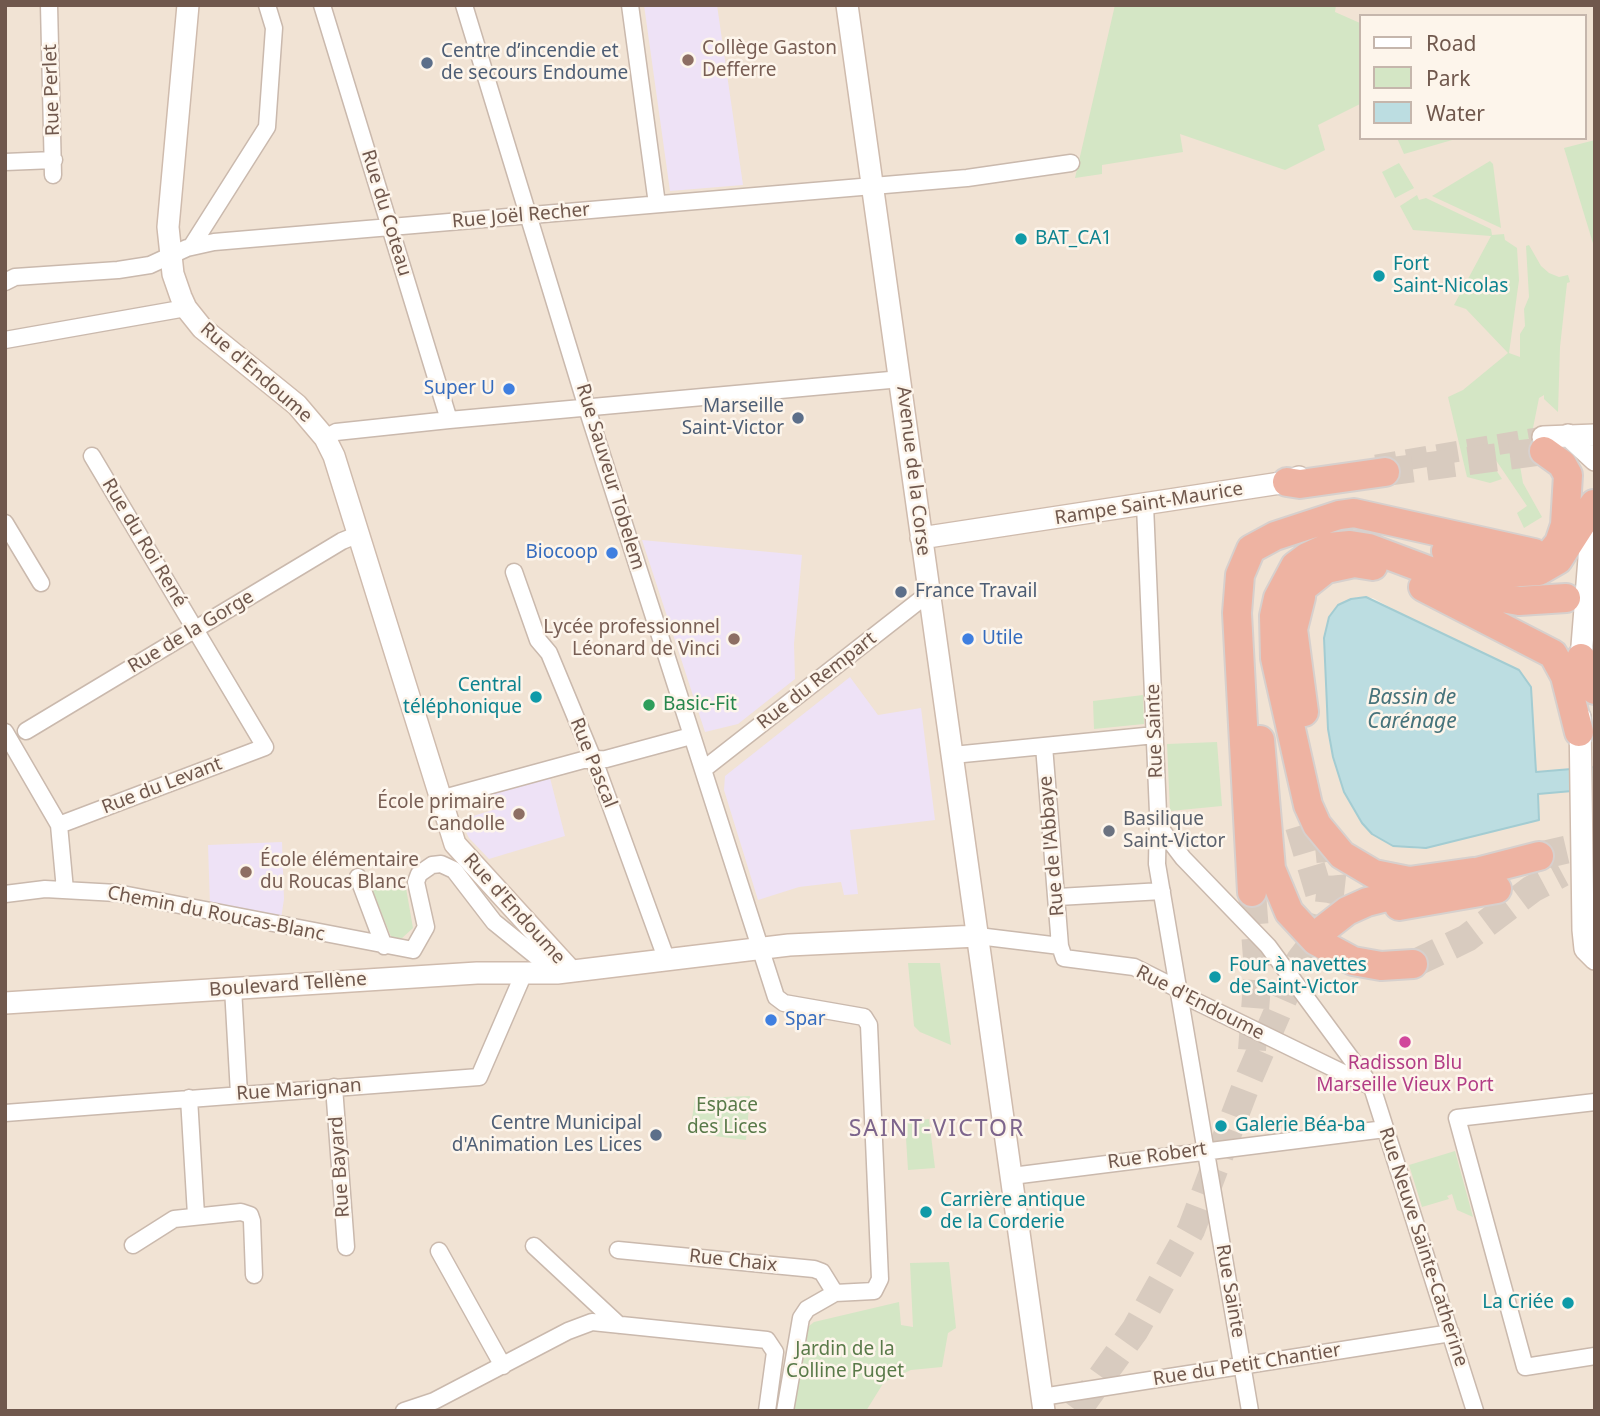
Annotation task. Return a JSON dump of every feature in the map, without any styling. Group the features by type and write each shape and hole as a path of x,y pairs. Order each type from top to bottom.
{"highway":[{"path":"1446,551 1513,566 1532,564 1549,555 1559,542 1565,525 1569,481 1562,464 1544,444"},
{"path":"1276,484 1300,484 1381,468"},
{"path":"1310,527 1364,526 1446,551 1504,573 1539,571 1558,559 1594,500"},
{"path":"1252,892 1244,779 1238,589 1247,554 1259,543 1275,536 1310,527 1339,515 1354,513 1534,553"},
{"path":"1275,536 1258,554 1250,581 1269,854 1277,890 1289,912 1303,929 1331,951 1367,965 1413,964"},
{"path":"1473,872 1409,881 1384,877 1359,867 1331,844 1317,825 1308,805 1297,752 1284,710 1273,645 1276,607 1329,547 1350,545 1369,548 1502,598 1519,601 1566,598"},
{"path":"1369,548 1427,588"},
{"path":"1306,571 1365,564 1427,588 1553,654 1564,676 1584,746"},
{"path":"1306,571 1294,615 1293,639 1303,707 1312,822"},
{"path":"1581,658 1595,690"},
{"path":"1497,889 1393,907 1329,932 1348,911 1367,902 1539,856"}],"main road":[{"name":"Rue d'Endoume","path":"188,5 168,227 173,275 186,308 214,338 297,405 325,438 334,456 456,844 564,972 760,948 978,936"},
{"name":"Avenue de la Corse","path":"848,5 1043,1404"},
{"path":"1568,435 1595,460"},
{"path":"1544,444 1568,435 1595,435"},
{"name":"Rampe Saint-Maurice","path":"921,538 1276,484"},
{"path":"1594,500 1581,658 1584,746 1581,804 1595,906"},
{"path":"1583,832 1580,876 1583,930 1585,949 1595,959"},
{"name":"Boulevard Tellène","path":"5,1003 233,988 564,972"}],"street":[{"name":"Rue Perlet","path":"5,162 53,167 49,5"},
{"path":"191,247 267,127 274,27 267,5"},
{"name":"Rue du Coteau","path":"322,5 449,420"},
{"name":"Rue Sauveur Tobelem","path":"464,5 691,736 779,1001 864,1017 869,1030 881,1271 878,1286 873,1291 835,1293"},
{"path":"630,5 657,204"},
{"name":"Rue Joël Recher","path":"10,279 150,265 191,247 391,227 874,186 1071,163"},
{"path":"5,340 186,308"},
{"path":"325,438 335,432 449,420 901,379"},
{"name":"Rue du Roi René","path":"92,456 265,747"},
{"name":"Rue Sainte","path":"1144,505 1155,735 1157,864 1250,1411"},
{"path":"5,523 41,583"},
{"name":"Rue de la Gorge","path":"26,731 342,541 357,535"},
{"name":"Rue Pascal","path":"514,572 538,640 549,653 593,760 666,958"},
{"name":"Rue du Rempart","path":"704,769 929,593"},
{"path":"5,732 59,825 65,890"},
{"path":"953,755 1155,735"},
{"path":"440,799 583,760 593,760 691,736"},
{"name":"Rue de l'Abbaye","path":"1044,746 1060,946"},
{"name":"Rue du Levant","path":"59,825 265,747"},
{"name":"Rue Neuve Sainte-Catherine","path":"1158,825 1183,858 1268,946 1372,1087 1475,1411"},
{"name":"Chemin du Roucas-Blanc","path":"5,894 65,890 117,893 412,950 419,942 426,917 416,882 425,869 441,864 454,870 494,922 564,972"},
{"path":"358,877 384,946"},
{"path":"1058,897 1162,891"},
{"name":"Rue d'Endoume","path":"978,936 1060,946 1064,958 1134,967 1178,989 1191,999 1372,1087"},
{"name":"Rue Marignan","path":"5,1113 479,1077 524,973"},
{"path":"233,988 239,1094"},
{"name":"Rue Bayard","path":"334,1087 345,1247"},
{"path":"189,1098 196,1215"},
{"path":"1595,1102 1457,1118 1525,1367 1595,1356"},
{"name":"Rue Robert","path":"1012,1176 1385,1129"},
{"path":"133,1245 174,1219 241,1212 250,1215 254,1275"},
{"path":"534,1246 619,1325"},
{"name":"Rue Chaix","path":"618,1250 814,1269 827,1278 835,1293"},
{"path":"439,1251 503,1366"},
{"path":"785,1411 801,1318 807,1309 835,1293"},
{"path":"404,1411 433,1401 580,1325 619,1325 767,1340 775,1352 766,1411"},
{"name":"Rue du Petit Chantier","path":"1043,1404 1243,1366 1451,1333"}],"shaded area":[{"path":"5,5 1595,5 1595,767 1536,773 1531,687 1373,598 1358,597 1338,605 1329,617 1324,638 1328,729 1336,767 1344,792 1362,823 1388,844 1419,849 1538,820 1538,794 1595,789 1595,1411 5,1411"},
{"name":"Collège Gaston Defferre","path":"644,5 717,5 743,185 670,191"},
{"name":"Lycée professionnel Léonard de Vinci","path":"642,540 802,555 794,644 795,679 738,724 705,732"},
{"path":"850,677 878,715 921,708 935,820 850,830 858,894 844,895 841,882 799,887 758,900 724,790 725,776"},
{"name":"École primaire Candolle","path":"550,778 565,836 489,859 469,838 460,820 496,809 492,794"},
{"name":"École élémentaire du Roucas Blanc","path":"282,842 284,899 281,919 210,905 208,845"}],"green space":[{"path":"1115,5 1336,5 1335,12 1358,22 1358,105 1318,125 1325,150 1285,170 1180,134 1183,152 1102,165 1102,174 1075,178"},
{"path":"1398,140 1452,140 1404,154"},
{"path":"1595,140 1595,250 1564,148"},
{"path":"1490,161 1493,164 1501,228 1432,196"},
{"path":"1399,163 1414,188 1395,198 1382,172"},
{"path":"1417,195 1419,200 1426,198 1491,229 1492,235 1504,234 1505,240 1517,248 1519,280 1509,353 1520,357 1520,334 1525,326 1524,309 1529,297 1526,246 1529,245 1541,266 1549,273 1559,277 1568,275 1570,282 1567,283 1560,347 1558,412 1544,399 1544,395 1539,398 1533,428 1519,460 1523,483 1542,517 1524,528 1517,513 1527,506 1489,450 1484,452 1502,479 1490,483 1467,477 1448,397 1463,390 1508,353 1466,309 1454,305 1491,236 1413,230 1400,206"},
{"path":"1143,695 1144,724 1094,729 1093,701"},
{"path":"1217,742 1222,806 1170,811 1167,744"},
{"path":"402,884 406,888 413,928 401,939 392,939 372,890 376,886"},
{"path":"908,963 940,963 951,1045 920,1032 914,1026"},
{"name":"Espace des Lices","path":"750,1096 746,1140 690,1133 695,1098"},
{"path":"929,1119 935,1168 908,1170 905,1122"},
{"path":"1455,1151 1473,1217 1457,1210 1452,1194 1447,1196 1449,1199 1422,1207 1409,1165"},
{"name":"Jardin de la Colline Puget","path":"949,1262 956,1328 948,1333 942,1367 911,1370 884,1382 866,1411 791,1411 808,1327 814,1322 899,1302 901,1325 913,1327 910,1263"}],"water":[{"name":"Bassin de Carénage","path":"1366,597 1519,670 1531,687 1536,772 1595,767 1595,789 1538,794 1539,820 1426,848 1393,846 1372,834 1362,823 1344,792 1333,757 1328,729 1324,638 1329,617 1338,605 1351,599"}],"tunnel":[{"path":"1376,465 1543,437"},
{"path":"1385,472 1544,451"},
{"path":"1299,826 1320,896"},
{"path":"1318,944 1329,903 1332,876 1327,826"},
{"path":"1539,856 1595,843"},
{"path":"1413,964 1467,938 1532,889 1562,873"},
{"path":"1252,892 1258,971 1252,1050"},
{"path":"1077,1411 1135,1330 1191,1230 1249,1078 1300,960 1324,929"}],"place":[{"name":"Collège Gaston Defferre","path":"688,60"},
{"name":"Centre d’incendie et de secours Endoume","path":"427,63"},
{"name":"BAT_CA1","path":"1021,239"},
{"name":"Fort Saint-Nicolas","path":"1379,276"},
{"name":"Super U","path":"509,389"},
{"name":"Marseille Saint-Victor","path":"798,418"},
{"name":"Biocoop","path":"612,553"},
{"name":"France Travail","path":"901,592"},
{"name":"Lycée professionnel Léonard de Vinci","path":"734,639"},
{"name":"Utile","path":"968,639"},
{"name":"Central téléphonique","path":"536,697"},
{"name":"Basic-Fit","path":"649,705"},
{"name":"École primaire Candolle","path":"519,814"},
{"name":"Basilique Saint-Victor","path":"1109,831"},
{"name":"École élémentaire du Roucas Blanc","path":"246,872"},
{"name":"Four à navettes de Saint-Victor","path":"1215,977"},
{"name":"Spar","path":"771,1020"},
{"name":"Radisson Blu Marseille Vieux Port","path":"1405,1042"},
{"name":"Galerie Béa-ba","path":"1221,1126"},
{"name":"Centre Municipal d'Animation Les Lices","path":"656,1135"},
{"name":"Carrière antique de la Corderie","path":"926,1212"},
{"name":"La Criée","path":"1568,1303"}],"district":[{"name":"SAINT-VICTOR","path":"937,1129"}]}
